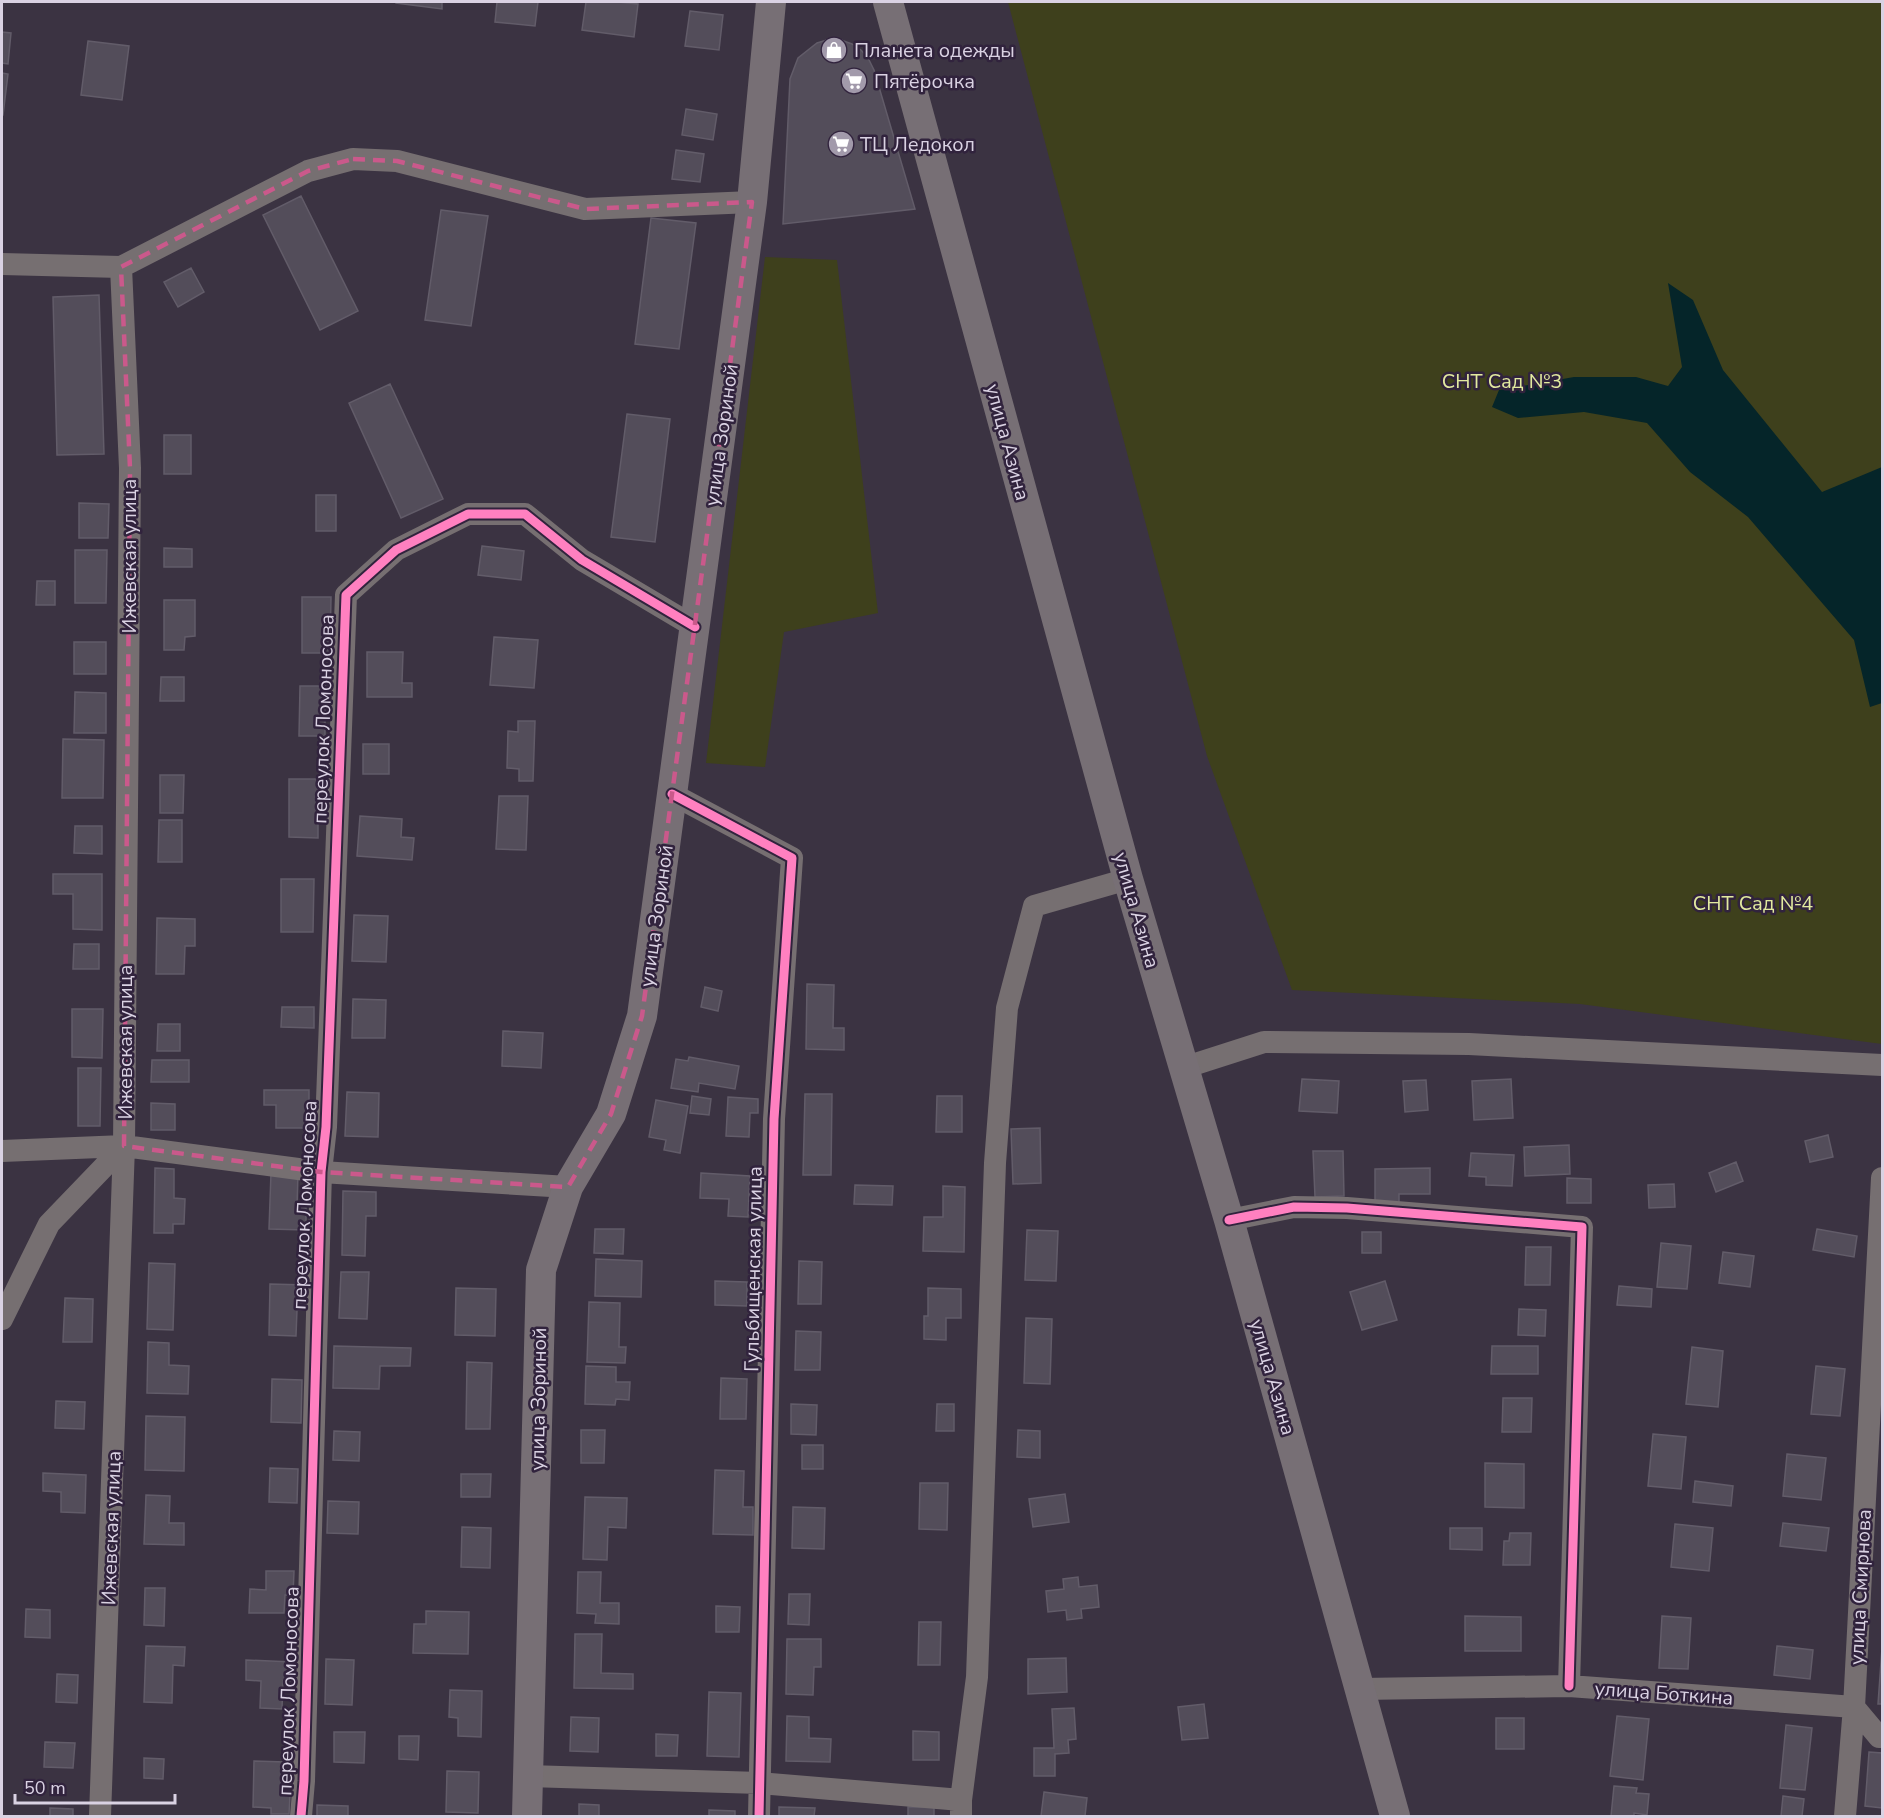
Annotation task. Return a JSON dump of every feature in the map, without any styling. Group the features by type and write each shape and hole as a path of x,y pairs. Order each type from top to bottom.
{"main road":[{"name":"улица Зориной","path":"527,1816 541,1270 568,1187 611,1114 642,1016 752,202 771,2"},
{"name":"улица Азина","path":"886,6 1128,879 1229,1220 1395,1816"}],"street":[{"path":"2,264 121,267 308,171 353,159 398,161 585,209 752,202"},
{"name":"Ижевская улица","path":"100,1816 124,1146 130,468 121,267"},
{"name":"переулок Ломоносова","path":"301,1816 305,1757 321,1172 326,1127 346,595 396,550 468,514 525,514 582,560 695,627"},
{"name":"Гульбищенская улица","path":"672,794 792,858 774,1119 759,1816"},
{"path":"528,1776 760,1783 961,1808 977,1677 995,1162 1007,1008 1034,906 1128,879"},
{"path":"1184,1068 1264,1042 1468,1044 1882,1065"},
{"path":"2,1319 50,1224 124,1146"},
{"path":"2,1151 124,1146 321,1172 568,1187"},
{"name":"улица Смирнова","path":"1845,1816 1854,1707 1882,1178"},
{"path":"1229,1220 1294,1207 1347,1208 1582,1227 1569,1686"},
{"name":"улица Боткина","path":"1360,1689 1569,1686 1854,1707"},
{"path":"1854,1707 1879,1737 1882,1737"}],"highlighted area":[{"path":"353,159 397,161 585,209 752,202 642,1016 611,1114 568,1187 321,1172 124,1146 130,468 121,267 308,171"}],"green space":[{"name":"СНТ Сад №3","path":"1008,2 1882,2 1882,1044 1580,1004 1292,990 1207,756"},
{"path":"765,257 837,260 878,613 784,632 765,767 706,763"}],"shaded area":[{"path":"1668,283 1693,300 1723,370 1822,492 1882,467 1882,703 1870,707 1854,640 1748,517 1690,472 1647,423 1584,412 1518,418 1492,407 1499,390 1574,377 1636,377 1668,386 1682,367"}],"building":[{"path":"442,2 442,9 396,3"},
{"path":"497,2 538,2 535,26 495,22"},
{"path":"586,2 638,4 634,37 582,30"},
{"path":"690,11 723,15 719,50 685,46"},
{"path":"2,32 11,33 8,64 2,63"},
{"name":"ТЦ Ледокол","path":"841,40 852,44 868,58 874,70 915,209 783,224 790,79 798,58 817,43"},
{"path":"88,41 129,46 122,100 81,95"},
{"path":"2,73 8,74 3,115 2,115"},
{"path":"686,109 717,114 713,140 682,135"},
{"path":"676,150 704,154 700,182 672,179"},
{"path":"301,196 358,311 320,330 263,215"},
{"path":"441,210 488,216 471,326 425,320"},
{"path":"651,218 696,223 679,349 635,344"},
{"path":"191,268 204,292 178,307 164,282"},
{"path":"99,295 104,454 57,455 53,297"},
{"path":"390,384 443,499 401,518 349,403"},
{"path":"627,414 670,419 655,542 611,537"},
{"path":"164,435 191,435 191,474 164,474"},
{"path":"316,495 336,495 336,531 316,531"},
{"path":"79,503 109,504 108,538 79,538"},
{"path":"482,546 524,551 521,580 478,575"},
{"path":"164,548 192,549 192,567 164,567"},
{"path":"75,550 107,550 106,603 75,603"},
{"path":"37,581 55,581 55,605 36,605"},
{"path":"302,597 331,597 330,653 302,653"},
{"path":"164,600 195,600 195,636 185,637 184,650 164,650"},
{"path":"494,637 538,640 534,688 490,685"},
{"path":"74,642 106,642 106,674 74,674"},
{"path":"367,652 403,652 402,683 412,683 412,697 367,697"},
{"path":"161,677 184,677 184,701 160,701"},
{"path":"300,686 325,686 325,736 299,736"},
{"path":"75,692 106,693 106,733 74,733"},
{"path":"518,721 535,721 533,781 519,781 519,769 507,768 508,731 518,732"},
{"path":"63,739 104,740 103,798 62,798"},
{"path":"363,744 389,744 389,774 363,774"},
{"path":"160,775 184,775 183,813 160,813"},
{"path":"289,779 318,779 318,838 289,837"},
{"path":"499,796 528,796 526,850 496,849"},
{"path":"360,816 402,819 401,837 414,838 412,860 357,856"},
{"path":"159,820 182,820 182,862 158,862"},
{"path":"75,826 102,826 102,854 74,853"},
{"path":"53,874 102,874 102,930 73,929 73,894 53,894"},
{"path":"281,879 314,879 313,932 281,932"},
{"path":"354,915 388,916 386,962 352,961"},
{"path":"157,918 195,919 195,946 185,946 184,974 156,974"},
{"path":"74,944 99,944 99,969 73,969"},
{"path":"807,984 834,985 833,1028 844,1028 844,1050 806,1049"},
{"path":"705,987 722,991 718,1011 701,1007"},
{"path":"353,999 386,1000 385,1038 352,1038"},
{"path":"282,1007 314,1007 314,1028 281,1027"},
{"path":"72,1009 103,1009 102,1058 72,1057"},
{"path":"158,1024 180,1024 180,1051 157,1051"},
{"path":"503,1031 543,1033 541,1068 502,1066"},
{"path":"689,1057 739,1066 735,1089 699,1083 698,1092 671,1088 676,1059 688,1061"},
{"path":"152,1060 189,1060 189,1082 151,1082"},
{"path":"78,1068 101,1068 100,1126 78,1126"},
{"path":"1302,1079 1339,1081 1337,1113 1299,1111"},
{"path":"1511,1079 1513,1118 1474,1120 1472,1081"},
{"path":"1426,1080 1428,1110 1405,1112 1403,1081"},
{"path":"264,1090 309,1090 309,1128 276,1128 276,1105 264,1105"},
{"path":"347,1092 379,1093 378,1137 345,1136"},
{"path":"805,1094 832,1094 831,1175 803,1175"},
{"path":"692,1096 711,1099 709,1115 690,1113"},
{"path":"937,1096 962,1096 962,1132 936,1132"},
{"path":"728,1097 758,1099 758,1113 750,1113 749,1137 726,1136"},
{"path":"656,1100 688,1106 680,1153 664,1150 666,1140 649,1137"},
{"path":"151,1103 175,1104 175,1130 151,1130"},
{"path":"1040,1128 1041,1183 1013,1184 1011,1129"},
{"path":"1828,1135 1833,1157 1810,1162 1805,1141"},
{"path":"1569,1145 1570,1174 1525,1176 1524,1147"},
{"path":"1313,1151 1343,1151 1344,1196 1315,1197"},
{"path":"1471,1153 1514,1155 1512,1186 1486,1185 1486,1177 1469,1176"},
{"path":"1736,1162 1743,1181 1716,1192 1709,1173"},
{"path":"155,1168 174,1169 174,1198 185,1199 184,1224 173,1224 173,1233 154,1233"},
{"path":"1430,1168 1430,1194 1399,1194 1399,1203 1375,1204 1375,1169"},
{"path":"271,1173 298,1173 297,1208 306,1208 306,1230 269,1229"},
{"path":"701,1173 750,1176 748,1217 728,1216 729,1199 700,1198"},
{"path":"1567,1178 1591,1179 1591,1203 1567,1203"},
{"path":"1674,1184 1675,1207 1649,1208 1648,1185"},
{"path":"855,1185 893,1186 892,1205 854,1204"},
{"path":"943,1186 965,1187 964,1252 923,1251 924,1217 943,1217"},
{"path":"343,1191 376,1192 376,1216 366,1216 365,1256 342,1255"},
{"path":"595,1229 624,1229 623,1254 594,1253"},
{"path":"1817,1229 1857,1236 1854,1257 1813,1250"},
{"path":"1027,1230 1058,1231 1056,1281 1025,1280"},
{"path":"1362,1232 1381,1232 1381,1253 1362,1253"},
{"path":"1661,1243 1691,1246 1687,1289 1657,1287"},
{"path":"1526,1247 1551,1247 1550,1285 1525,1285"},
{"path":"1723,1252 1754,1256 1750,1287 1719,1283"},
{"path":"596,1259 642,1261 641,1297 595,1296"},
{"path":"799,1261 822,1262 821,1304 798,1304"},
{"path":"149,1263 175,1264 173,1330 147,1329"},
{"path":"341,1272 369,1272 367,1319 339,1318"},
{"path":"715,1281 747,1282 747,1306 715,1305"},
{"path":"1385,1281 1397,1320 1362,1330 1350,1292"},
{"path":"270,1284 306,1285 305,1310 297,1310 296,1336 269,1335"},
{"path":"1619,1286 1652,1289 1651,1307 1617,1305"},
{"path":"456,1288 496,1289 495,1336 455,1335"},
{"path":"928,1288 961,1289 961,1318 946,1318 946,1340 924,1339 924,1316 928,1316"},
{"path":"65,1298 93,1299 92,1342 63,1342"},
{"path":"589,1302 620,1303 619,1347 626,1347 625,1363 587,1362"},
{"path":"1519,1309 1546,1310 1545,1336 1518,1335"},
{"path":"1026,1318 1052,1319 1050,1384 1024,1383"},
{"path":"796,1331 821,1332 820,1370 795,1370"},
{"path":"148,1342 169,1343 169,1365 189,1366 188,1394 147,1393"},
{"path":"334,1346 411,1348 410,1366 380,1366 379,1389 333,1388"},
{"path":"1492,1346 1538,1346 1538,1374 1491,1374"},
{"path":"1692,1347 1723,1351 1718,1407 1686,1404"},
{"path":"467,1362 492,1363 490,1429 466,1429"},
{"path":"586,1366 616,1367 616,1382 630,1382 629,1400 616,1399 615,1405 585,1404"},
{"path":"1816,1366 1845,1369 1840,1416 1811,1414"},
{"path":"721,1378 747,1379 746,1419 720,1419"},
{"path":"272,1379 302,1380 301,1423 271,1422"},
{"path":"1503,1398 1532,1398 1531,1432 1502,1432"},
{"path":"56,1401 85,1402 84,1429 55,1428"},
{"path":"791,1404 817,1405 816,1435 791,1434"},
{"path":"937,1404 954,1404 954,1431 936,1431"},
{"path":"146,1416 185,1417 184,1471 145,1470"},
{"path":"581,1430 605,1430 604,1463 581,1463"},
{"path":"1018,1430 1040,1431 1040,1458 1017,1457"},
{"path":"334,1431 360,1432 359,1461 333,1460"},
{"path":"1653,1434 1686,1437 1681,1489 1648,1486"},
{"path":"802,1445 823,1445 823,1469 802,1469"},
{"path":"1787,1454 1826,1458 1821,1500 1783,1496"},
{"path":"1485,1463 1524,1464 1524,1508 1485,1507"},
{"path":"270,1468 298,1469 297,1503 269,1502"},
{"path":"715,1470 744,1471 743,1507 753,1507 753,1535 713,1534"},
{"path":"43,1473 86,1475 85,1513 61,1512 61,1492 43,1491"},
{"path":"461,1474 491,1474 490,1497 461,1497"},
{"path":"1695,1481 1733,1486 1731,1506 1693,1502"},
{"path":"920,1483 948,1483 947,1530 919,1529"},
{"path":"1065,1494 1069,1522 1033,1527 1029,1499"},
{"path":"146,1495 170,1496 169,1523 184,1523 184,1545 144,1544"},
{"path":"585,1497 627,1498 626,1528 608,1527 607,1560 583,1559"},
{"path":"328,1501 359,1502 358,1534 327,1533"},
{"path":"793,1507 825,1508 824,1549 792,1548"},
{"path":"1783,1523 1829,1528 1826,1551 1780,1546"},
{"path":"1675,1524 1713,1528 1709,1571 1671,1567"},
{"path":"462,1527 491,1528 490,1568 461,1567"},
{"path":"1450,1528 1482,1528 1482,1550 1450,1549"},
{"path":"1510,1533 1531,1533 1530,1565 1503,1565 1504,1541 1509,1541"},
{"path":"266,1571 294,1571 293,1595 285,1595 284,1613 249,1613 250,1589 266,1590"},
{"path":"578,1572 601,1572 600,1603 619,1603 619,1624 595,1623 596,1614 577,1613"},
{"path":"1078,1577 1079,1587 1097,1585 1099,1607 1081,1609 1082,1618 1067,1620 1066,1610 1048,1612 1046,1591 1064,1589 1063,1579"},
{"path":"145,1588 165,1588 164,1626 144,1625"},
{"path":"789,1594 810,1594 809,1625 788,1624"},
{"path":"716,1606 740,1607 739,1632 716,1632"},
{"path":"26,1609 50,1610 50,1638 25,1637"},
{"path":"426,1611 469,1612 468,1654 413,1653 414,1624 426,1624"},
{"path":"1465,1616 1521,1617 1521,1651 1465,1651"},
{"path":"1662,1616 1691,1618 1688,1669 1659,1668"},
{"path":"919,1622 941,1622 940,1665 918,1665"},
{"path":"575,1634 602,1634 601,1673 633,1674 633,1689 574,1688"},
{"path":"787,1639 821,1639 821,1667 814,1667 813,1695 786,1694"},
{"path":"146,1646 185,1647 184,1666 173,1665 172,1703 144,1702"},
{"path":"1777,1646 1813,1650 1810,1679 1774,1675"},
{"path":"1882,1648 1882,1704 1878,1704"},
{"path":"1066,1658 1067,1692 1028,1694 1028,1659"},
{"path":"326,1659 354,1660 352,1705 325,1704"},
{"path":"246,1660 292,1662 291,1681 283,1681 282,1709 260,1708 261,1681 246,1680"},
{"path":"57,1674 78,1675 77,1703 56,1702"},
{"path":"450,1690 482,1691 481,1737 458,1736 458,1718 449,1717"},
{"path":"709,1692 741,1693 739,1757 707,1756"},
{"path":"1204,1704 1208,1738 1182,1740 1178,1707"},
{"path":"1074,1708 1076,1739 1068,1740 1069,1753 1055,1754 1055,1776 1034,1776 1034,1748 1054,1748 1052,1709"},
{"path":"787,1716 809,1717 809,1738 831,1739 830,1762 786,1761"},
{"path":"1617,1716 1649,1719 1643,1780 1610,1776"},
{"path":"571,1717 599,1718 598,1752 570,1751"},
{"path":"1496,1718 1524,1718 1524,1749 1496,1749"},
{"path":"1786,1725 1812,1728 1805,1790 1780,1788"},
{"path":"913,1731 939,1732 939,1760 913,1760"},
{"path":"334,1732 365,1732 364,1763 334,1762"},
{"path":"656,1734 678,1735 677,1756 656,1756"},
{"path":"399,1736 419,1736 418,1760 399,1759"},
{"path":"45,1742 75,1743 73,1768 44,1767"},
{"path":"1869,1752 1882,1753 1882,1808 1865,1806"},
{"path":"144,1758 164,1759 163,1779 144,1778"},
{"path":"254,1761 285,1762 283,1795 290,1795 289,1814 271,1814 271,1808 253,1807"},
{"path":"447,1771 479,1772 478,1813 446,1812"},
{"path":"1614,1786 1637,1788 1636,1793 1649,1794 1647,1815 1634,1813 1634,1816 1611,1816"},
{"path":"1044,1792 1087,1798 1085,1816 1041,1816"},
{"path":"1783,1796 1804,1799 1802,1816 1781,1816"},
{"path":"579,1804 599,1805 599,1816 579,1816"},
{"path":"317,1805 348,1806 348,1816 317,1816"},
{"path":"779,1807 815,1808 814,1816 779,1816"},
{"path":"908,1807 934,1807 934,1816 908,1816"},
{"path":"50,1808 73,1809 73,1816 50,1816"},
{"path":"709,1810 735,1811 735,1816 709,1816"}],"cycle path":[{"path":"301,1816 304,1781 321,1172 326,1127 346,595 396,550 468,514 525,514 582,560 695,627"},
{"path":"672,794 792,858 774,1119 759,1816"},
{"path":"1229,1220 1294,1207 1347,1208 1582,1227 1569,1686"}],"place":[{"name":"Планета одежды","path":"834,50"},
{"name":"Пятёрочка","path":"854,81"},
{"name":"ТЦ Ледокол","path":"841,144"}],"park label":[{"name":"СНТ Сад №4","path":"1753,903"}]}
